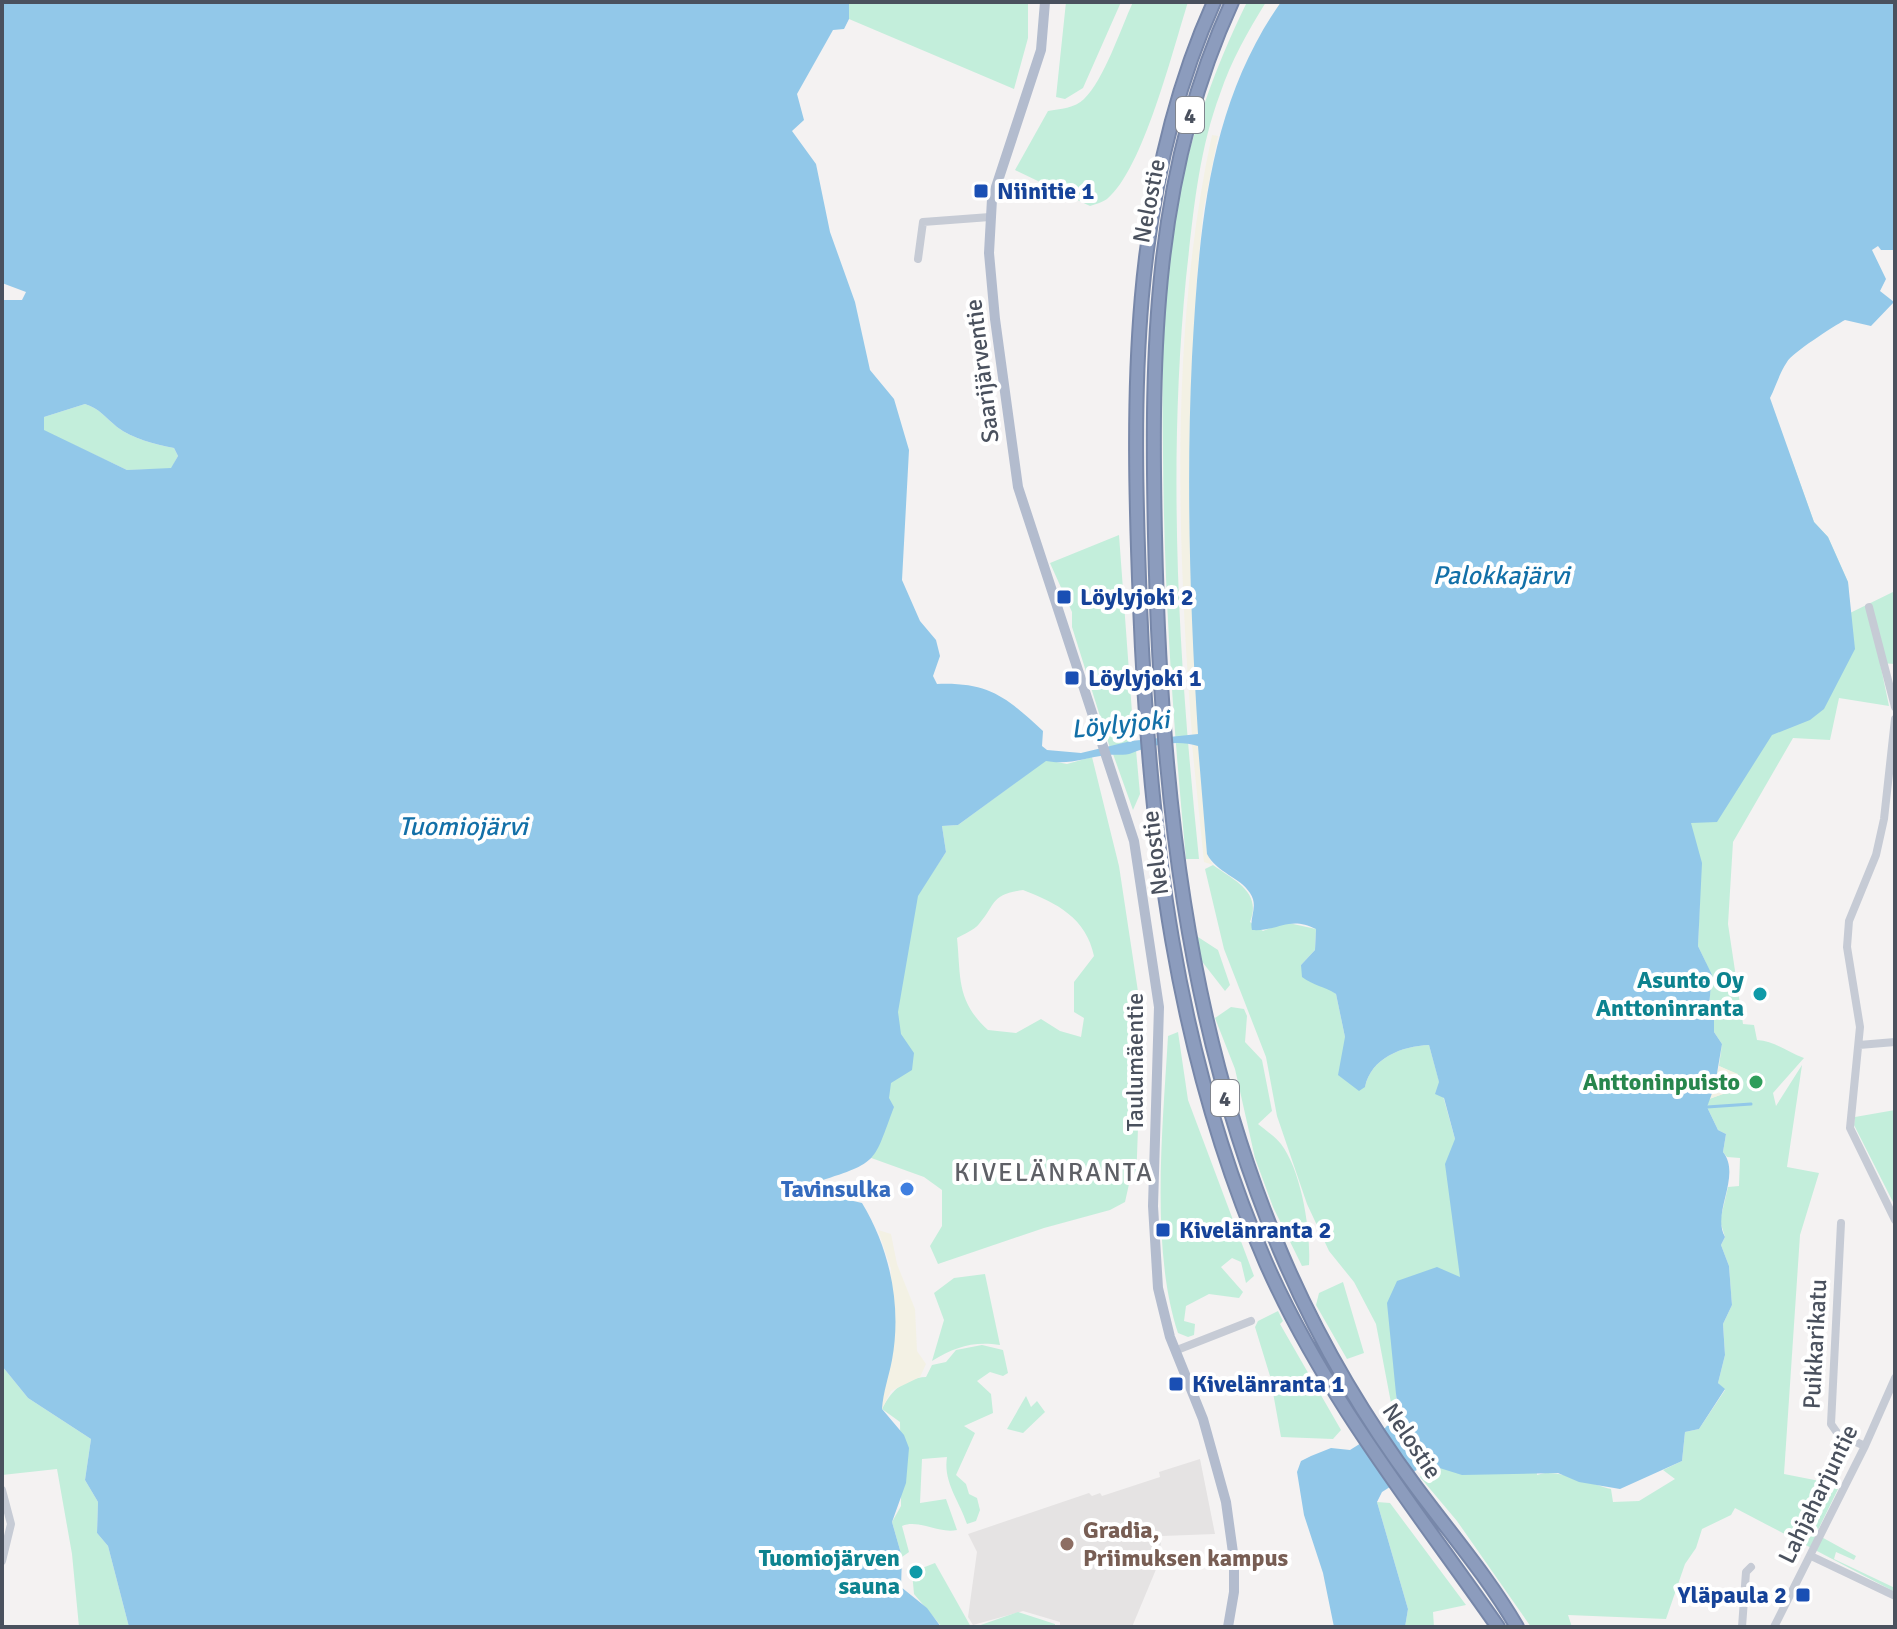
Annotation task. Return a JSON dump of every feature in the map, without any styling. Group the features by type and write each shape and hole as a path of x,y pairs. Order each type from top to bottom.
{"highway":[{"name":"Nelostie","path":"1214,2 1170,125 1149,220 1140,300 1136,514 1147,734 1173,956 1199,1073 1215,1127 1267,1265 1290,1313 1355,1428 1498,1627"},
{"name":"Nelostie","path":"1232,2 1210,54 1176,171 1163,233 1157,300 1154,485 1164,734 1174,836 1196,978 1229,1112 1283,1256 1318,1331 1369,1419 1415,1486 1486,1578 1517,1627"}],"main road":[{"name":"Saarijärventie","path":"1045,2 1041,50 1001,163 990,217 989,253 996,329 1018,487 1101,734"},
{"name":"Taulumäentie","path":"1101,734 1134,841 1159,1007 1153,1242 1160,1300 1203,1419 1226,1502 1234,1560 1234,1592 1228,1627"}],"street":[{"path":"918,259 923,222 990,217"},
{"path":"1869,607 1895,707"},
{"path":"1895,719 1876,855 1847,932 1849,968 1860,1011 1850,1128 1895,1220"},
{"path":"1859,1045 1895,1042"},
{"name":"Puikkarikatu","path":"1841,1223 1831,1424 1833,1431 1865,1446"},
{"path":"1177,1350 1251,1321"},
{"name":"Lahjaharjuntie","path":"1774,1627 1865,1446 1895,1378"},
{"path":"2,1491 11,1524 2,1561"},
{"path":"1811,1556 1895,1596"},
{"path":"1742,1627 1746,1572 1751,1567"}],"shaded area":[{"name":"Gradia, Priimuksen kampus","path":"1200,1459 1215,1534 1162,1536 1157,1567 1132,1627 1060,1627 1060,1622 1023,1611 973,1625 968,1617 977,1552 968,1534 1089,1493 1092,1496 1100,1493 1102,1496 1160,1477 1159,1472"}],"green space":[{"path":"849,2 1028,2 1028,38 1014,89 849,19"},
{"path":"1066,2 1121,2 1083,88 1065,99 1056,97"},
{"path":"1133,2 1188,2 1155,107 1133,163 1107,199 1090,206 1015,170 1048,111 1076,104 1091,90 1105,67"},
{"path":"1247,2 1266,2 1229,70 1206,139 1194,208 1180,351 1176,496 1178,569 1186,714 1199,859 1186,859 1173,707 1165,556 1162,395 1165,307 1174,219 1186,163 1213,81"},
{"path":"85,404 130,435 174,448 178,456 171,469 127,470 44,431 44,417"},
{"path":"1785,457 1791,458 1814,522 1828,537 1848,582 1850,613 1895,591 1895,664 1880,663 1889,706 1839,698 1830,740 1793,738 1733,842 1728,924 1743,1024 1754,1025 1757,1040 1804,1058 1773,1093 1776,1106 1802,1065 1787,1167 1819,1173 1800,1235 1784,1474 1840,1485 1816,1534 1856,1556 1854,1560 1836,1552 1834,1559 1895,1588 1895,1592 1735,1508 1731,1515 1702,1529 1696,1548 1685,1564 1666,1619 1568,1615 1572,1627 1531,1627 1457,1521 1420,1477 1493,1384 1503,1377 1523,1383 1533,1398 1537,1475 1553,1473 1611,1489 1613,1502 1639,1501 1675,1479 1663,1470 1682,1461 1685,1432 1699,1429 1725,1390 1718,1383 1725,1355 1723,1324 1732,1305 1729,1266 1721,1245 1725,1237 1720,1221 1728,1187 1739,1186 1740,1158 1727,1157 1723,1152 1726,1134 1718,1130 1707,1107 1709,1099 1737,1089 1738,1075 1719,1066 1722,1044 1714,1032 1714,1013 1709,1007 1711,983 1701,992 1704,996 1700,1003 1690,1001 1687,1006 1699,1009 1699,1019 1709,1019 1696,1041 1706,1043 1699,1057 1709,1066 1707,1071 1673,1060 1671,990 1661,919 1663,874 1692,792 1725,760 1728,733 1744,718 1753,699 1768,682 1771,661 1795,628 1786,623 1781,632 1768,634 1766,621 1775,616 1774,605 1786,602 1777,590 1788,583 1778,565 1793,550 1785,520 1785,481 1779,470","holes":["1693,887 1700,892 1698,946 1706,963 1692,972 1684,971 1691,959 1683,949 1686,940 1682,925 1693,912 1681,910 1676,899"]},
{"path":"1119,535 1134,740 1110,748 1072,627 1072,612 1050,563"},
{"path":"1136,750 1140,794 1133,810 1113,754 1128,754"},
{"path":"1092,757 1119,866 1142,1018 1136,1183 1129,1184 1125,1202 1110,1210 1044,1228 938,1264 930,1246 942,1226 942,1190 924,1177 863,1155 856,987 946,852 942,826 958,825 1046,760 1067,764","holes":["1023,890 1068,914 1084,931 1090,943 1094,956 1074,982 1074,1012 1084,1018 1081,1037 1060,1031 1041,1019 1016,1033 988,1030 965,998 957,938 977,926 999,897"]},
{"path":"1213,865 1244,888 1252,903 1250,922 1263,931 1284,922 1316,929 1315,950 1301,965 1336,994 1345,1037 1365,1087 1368,1077 1381,1061 1398,1051 1429,1045 1455,1139 1509,1295 1396,1387 1396,1408 1392,1408 1376,1324 1354,1282 1329,1251 1307,1204 1277,1116 1266,1057 1224,949 1205,869"},
{"path":"1198,937 1218,950 1230,985 1225,991 1200,959"},
{"path":"1231,1007 1244,1009 1247,1016 1245,1042 1262,1060 1272,1111 1258,1124 1281,1144 1295,1170 1307,1220 1309,1265 1302,1266 1273,1207 1255,1158 1235,1069 1215,1018"},
{"path":"1178,1032 1188,1100 1254,1276 1246,1283 1241,1262 1232,1258 1221,1267 1243,1292 1239,1298 1209,1294 1186,1306 1184,1321 1195,1324 1194,1335 1188,1337 1178,1333 1169,1300 1161,1225 1168,1036"},
{"path":"1895,1110 1895,1206 1854,1125 1855,1117"},
{"path":"985,1274 1000,1345 964,1346 932,1361 944,1320 934,1293 954,1278"},
{"path":"1343,1282 1364,1353 1347,1359 1316,1305 1319,1293"},
{"path":"1278,1311 1283,1321 1280,1324 1341,1430 1333,1439 1281,1437 1270,1376 1255,1327 1258,1321"},
{"path":"982,1345 1003,1350 1008,1373 1003,1376 990,1372 977,1381 991,1394 993,1413 964,1426 975,1433 956,1475 966,1484 969,1494 977,1498 980,1510 976,1521 967,1524 949,1483 947,1457 922,1459 920,1503 946,1499 957,1530 915,1524 902,1526 909,1552 902,1557 892,1522 901,1506 900,1422 882,1409 899,1387 926,1377 932,1365 946,1362 956,1350"},
{"path":"2,1366 28,1398 91,1439 85,1480 98,1502 97,1533 108,1546 129,1627 79,1627 72,1554 57,1469 2,1475"},
{"path":"1026,1396 1031,1407 1037,1401 1045,1412 1023,1433 1007,1429"},
{"path":"1377,1502 1390,1503 1466,1605 1433,1612 1434,1627 1405,1627 1408,1609"},
{"path":"935,1563 971,1627 942,1627 914,1594 912,1572"},
{"path":"1018,1612 1055,1624 1055,1627 975,1627"}],"sand":[{"path":"1212,135 1218,136 1203,212 1196,289 1198,734 1192,735 1181,510 1183,358 1198,208"},
{"path":"1192,744 1199,746 1207,854 1213,865 1204,862"},
{"path":"1719,1066 1738,1074 1737,1089 1709,1099"},
{"path":"878,1230 891,1234 897,1264 915,1309 917,1351 926,1364 920,1377 891,1391 882,1409 891,1269"}],"water":[{"name":"Tuomiojärvi","path":"2,2 849,2 849,19 844,29 833,30 797,94 804,120 792,131 816,164 830,232 855,302 870,370 894,399 909,450 902,580 920,621 936,640 940,656 933,676 937,684 971,686 996,694 1019,709 1043,731 1042,746 1047,750 1081,753 1131,741 1198,734 1189,498 1190,404 1198,264 1211,172 1222,128 1256,42 1281,2 1895,2 1895,250 1881,250 1878,246 1872,250 1886,279 1880,291 1894,302 1871,326 1845,320 1797,352 1785,366 1770,398 1814,522 1828,537 1848,582 1855,649 1824,709 1810,720 1772,735 1717,822 1691,823 1702,863 1698,946 1712,975 1709,1006 1714,1013 1714,1032 1722,1044 1715,1085 1707,1107 1718,1130 1726,1134 1723,1152 1729,1172 1721,1217 1725,1237 1721,1245 1729,1266 1732,1305 1723,1324 1725,1355 1718,1383 1725,1389 1699,1429 1685,1432 1682,1461 1620,1489 1579,1482 1558,1473 1462,1475 1430,1465 1423,1466 1382,1492 1377,1502 1408,1609 1405,1627 1334,1627 1323,1573 1304,1515 1297,1472 1301,1461 1331,1448 1350,1450 1385,1428 1398,1414 1387,1303 1397,1281 1437,1267 1460,1277 1445,1164 1455,1139 1444,1098 1435,1094 1439,1082 1429,1045 1398,1051 1381,1061 1368,1077 1365,1087 1359,1091 1338,1075 1345,1037 1336,994 1302,977 1301,965 1315,950 1316,929 1290,924 1252,930 1253,898 1207,854 1198,746 1164,744 1126,754 1070,762 1046,761 958,825 942,826 946,852 918,896 898,1012 901,1034 914,1053 912,1070 891,1083 889,1098 894,1107 882,1140 871,1158 854,1169 820,1181 823,1194 862,1203 886,1259 894,1299 895,1340 882,1409 904,1435 909,1448 906,1483 892,1522 902,1557 901,1587 927,1608 941,1627 129,1627 108,1546 97,1533 98,1502 85,1480 91,1439 28,1398 2,1366 2,300 22,300 26,292 2,283","holes":["85,404 130,435 174,448 178,456 171,468 127,470 44,430 44,417"]}],"waterway":[{"path":"1707,1107 1751,1104"}],"place":[{"name":"Niinitie 1","path":"981,191"},
{"name":"Löylyjoki 2","path":"1064,597"},
{"name":"Löylyjoki 1","path":"1072,678"},
{"name":"Asunto Oy Anttoninranta","path":"1760,994"},
{"name":"Anttoninpuisto","path":"1756,1082"},
{"name":"Tavinsulka","path":"907,1189"},
{"name":"Kivelänranta 2","path":"1163,1230"},
{"name":"Kivelänranta 1","path":"1176,1384"},
{"name":"Gradia, Priimuksen kampus","path":"1067,1544"},
{"name":"Tuomiojärven sauna","path":"916,1572"},
{"name":"Yläpaula 2","path":"1803,1595"}],"district":[{"name":"KIVELÄNRANTA","path":"1054,1172"}],"water label":[{"name":"Palokkajärvi","path":"1501,575"},
{"name":"Löylyjoki","path":"1120,724"}]}
